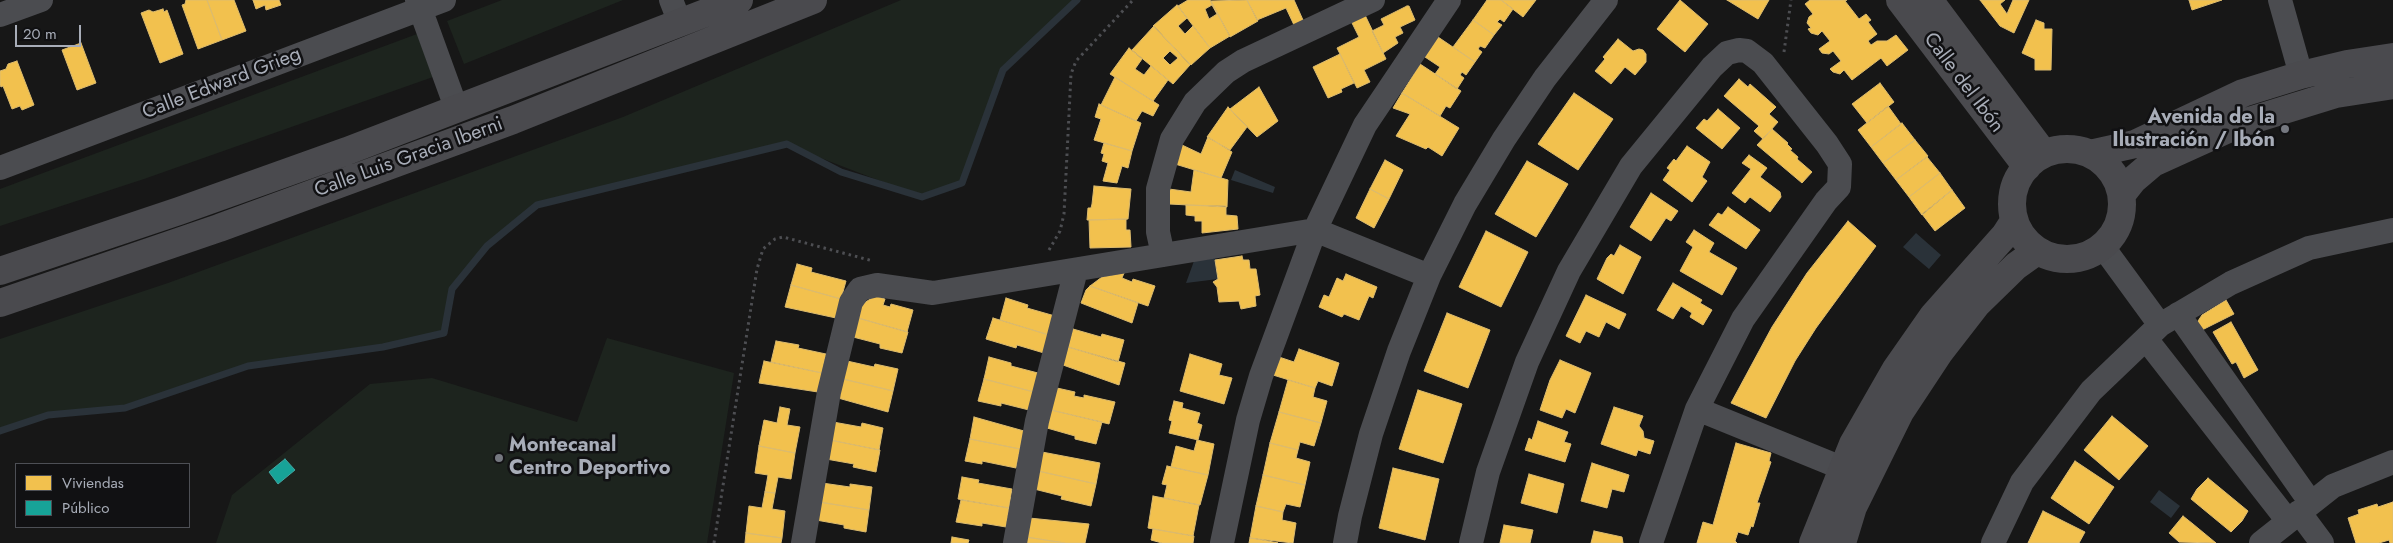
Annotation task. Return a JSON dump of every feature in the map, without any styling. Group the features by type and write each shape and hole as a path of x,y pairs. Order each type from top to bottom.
{"street":[{"path":"0,15 41,0"},
{"name":"Calle Edward Grieg","path":"0,168 418,5 444,0"},
{"name":"Calle Luis Gracia Iberni","path":"0,271 247,187 457,110 676,12 739,0"},
{"name":"Calle Luis Gracia Iberni","path":"0,303 128,261 513,120 814,0"},
{"path":"1163,255 1158,232 1158,189 1172,139 1195,102 1226,72 1243,60 1373,0"},
{"path":"1222,543 1248,420 1261,376 1315,230 1365,125 1449,0"},
{"path":"1345,543 1371,434 1399,351 1429,276 1465,204 1504,139 1545,78 1606,0"},
{"name":"Calle del Ibón","path":"1900,0 2035,160"},
{"name":"Calle del Ibón","path":"1929,0 2035,160"},
{"path":"2280,0 2301,74"},
{"path":"418,5 457,110"},
{"path":"1471,543 1488,472 1527,362 1569,271 1631,166 1712,67 1727,53 1740,50 1753,54 1827,144 1840,164 1839,187 1826,201 1744,319 1698,409 1651,543"},
{"path":"2090,154 2111,170 2122,194 2123,206 2117,228 2103,246 2091,254 2063,260 2036,250 2023,238 2014,221 2012,207 2013,192 2018,178 2035,160 2067,149 2090,154 2135,144 2243,93 2301,74 2393,56"},
{"path":"2122,194 2153,163 2239,124 2336,94 2393,84"},
{"path":"1814,543 1852,444 1896,369 1928,324 2014,221"},
{"path":"803,543 829,392 855,295 860,289 877,285 933,293 1315,230 1429,276"},
{"path":"1993,543 2022,482 2091,391 2161,326 2231,283 2309,248 2393,230"},
{"path":"2103,246 2322,543"},
{"path":"1842,543 1853,507 1872,465 1905,404 1939,353 1977,304 2016,266 2036,250"},
{"path":"1014,543 1040,412 1076,270"},
{"path":"2161,326 2300,512"},
{"path":"1698,409 1842,468"},
{"path":"2261,543 2333,486 2393,462"}],"path":[{"path":"1044,252 1049,250 1060,230 1064,214 1071,74 1076,61 1133,0"},
{"path":"1780,85 1791,0"},
{"path":"714,543 755,278 763,249 775,239 783,237 876,262"}],"shaded area":[{"path":"502,0 623,0 464,64 447,21"},
{"path":"901,0 1077,0 1003,70 962,183 922,197 787,145 537,205 487,246 452,289 444,333 383,347 248,366 125,408 48,415 0,431 0,339 168,283 623,117"},
{"path":"417,34 433,77 144,179 0,226 0,189"},
{"path":"1235,170 1275,187 1273,193 1231,180"},
{"path":"1916,233 1941,255 1929,269 1903,247"},
{"path":"1215,258 1218,279 1186,283 1194,261"},
{"name":"Montecanal Centro Deportivo","path":"607,338 734,373 707,543 216,543 232,495 370,384 432,378 577,422"},
{"path":"2159,490 2180,506 2171,518 2150,502"}],"building: Viviendas":[{"path":"186,0 207,0 222,40 198,49 182,5 185,4"},
{"path":"207,0 234,0 246,31 222,40"},
{"path":"253,0 279,0 281,5 266,10 265,5 256,9"},
{"path":"1188,0 1210,0 1230,36 1210,48 1178,6","holes":["1212,5 1217,14 1209,19 1205,9"]},
{"path":"1247,0 1258,21 1230,37 1211,1"},
{"path":"1247,0 1294,0 1303,20 1294,25 1286,8 1257,20"},
{"path":"1487,0 1501,0 1513,9 1504,22 1500,19 1497,22 1502,25 1494,35 1473,20"},
{"path":"1501,0 1536,0 1523,17"},
{"path":"1680,0 1708,24 1685,52 1657,29"},
{"path":"1727,0 1769,0 1758,19"},
{"path":"1810,0 1847,0 1845,1 1859,19 1866,14 1871,20 1868,22 1877,34 1868,41 1871,45 1877,41 1887,41 1896,35 1908,50 1887,66 1881,58 1852,80 1844,70 1840,74 1833,72 1830,69 1841,61 1833,51 1829,54 1822,53 1819,49 1830,41 1822,31 1818,35 1811,33 1808,29 1811,28 1807,23 1809,17 1813,14 1805,4"},
{"path":"1980,0 2005,0 2000,4 2007,14 2013,0 2029,0 2014,33 2000,26"},
{"path":"2189,0 2222,0 2192,10"},
{"path":"1177,5 1187,18 1178,26 1185,34 1193,26 1210,48 1191,65 1153,26"},
{"path":"1409,6 1415,20 1400,27 1403,33 1395,37 1398,43 1383,53 1372,31 1384,25 1381,19"},
{"path":"163,9 164,12 167,10 183,54 160,63 141,13 149,10 153,12"},
{"path":"1365,15 1386,59 1364,70 1370,82 1357,88 1337,48 1359,37 1351,21"},
{"path":"1473,20 1494,35 1485,48 1480,46 1478,49 1482,52 1475,62 1453,47"},
{"path":"2036,20 2044,23 2044,29 2052,29 2051,70 2035,70 2035,59 2022,53"},
{"path":"1154,26 1190,65 1173,84 1132,50","holes":["1170,51 1178,58 1170,65 1163,58"]},
{"path":"1438,37 1475,62 1466,75 1462,72 1460,75 1464,78 1457,89 1435,74 1440,67 1425,57"},
{"path":"1618,39 1633,51 1643,50 1646,54 1646,62 1635,75 1625,67 1611,84 1595,71 1605,59 1603,57"},
{"path":"81,43 96,83 77,90 62,50"},
{"path":"1129,48 1142,59 1135,69 1144,75 1151,66 1168,80 1153,101 1110,74"},
{"path":"1340,54 1354,83 1341,89 1342,92 1328,98 1313,67"},
{"path":"17,61 34,105 22,110 20,106 12,109 3,86 1,87 0,85 0,71 6,69 8,64"},
{"path":"1420,64 1461,91 1450,108 1446,106 1440,116 1402,93"},
{"path":"1115,77 1159,105 1153,116 1142,111 1136,121 1101,105"},
{"path":"1739,79 1748,87 1750,84 1776,107 1769,114 1778,122 1763,139 1754,131 1759,126 1724,96"},
{"path":"1880,83 1894,102 1867,123 1852,104"},
{"path":"1259,87 1278,121 1257,137 1230,109"},
{"path":"1402,93 1459,128 1442,156 1428,147 1426,149 1396,136 1410,114 1393,108"},
{"path":"1574,93 1613,119 1578,170 1538,144"},
{"path":"1099,104 1141,123 1132,151 1094,140 1101,119 1095,117"},
{"path":"1888,106 1901,124 1871,147 1858,130"},
{"path":"1228,107 1247,127 1230,150 1207,137"},
{"path":"1718,109 1740,128 1722,149 1696,128 1704,119 1707,121"},
{"path":"1902,123 1915,140 1883,163 1871,147"},
{"path":"1772,129 1788,143 1792,149 1790,150 1798,157 1797,159 1812,172 1802,183 1757,145"},
{"path":"1208,137 1232,152 1221,178 1175,164 1182,145 1201,154"},
{"path":"1915,140 1928,156 1896,180 1883,163"},
{"path":"1104,143 1132,151 1128,168 1122,166 1117,183 1103,181 1108,163 1102,161 1104,154 1101,153"},
{"path":"1687,146 1710,162 1702,177 1707,181 1692,202 1663,180 1670,170 1667,168 1674,159 1676,161"},
{"path":"1749,155 1767,168 1760,177 1780,192 1781,197 1770,212 1750,197 1745,203 1732,193 1751,169 1742,163"},
{"path":"1927,157 1940,173 1909,197 1896,180"},
{"path":"1385,160 1403,170 1389,199 1370,189"},
{"path":"1527,161 1568,184 1536,237 1495,214"},
{"path":"1194,170 1228,180 1227,207 1169,204 1169,189 1191,192"},
{"path":"1940,173 1952,190 1922,215 1909,197"},
{"path":"1094,186 1131,189 1128,219 1087,220 1088,208 1091,208 1092,204"},
{"path":"1370,189 1389,199 1374,228 1356,218"},
{"path":"1952,190 1965,208 1935,231 1922,214"},
{"path":"1651,193 1678,211 1671,221 1666,218 1651,241 1630,227"},
{"path":"1186,205 1226,206 1226,215 1237,216 1238,229 1202,233 1202,221 1195,221 1195,216 1186,215"},
{"path":"1728,207 1760,230 1746,249 1709,225 1718,213 1722,215"},
{"path":"1126,219 1126,230 1130,230 1131,247 1090,248 1089,220"},
{"path":"1848,221 1876,246 1816,328 1795,361 1766,418 1731,403 1772,327 1807,273"},
{"path":"1694,230 1714,243 1709,252 1737,268 1722,295 1680,271 1693,247 1686,242"},
{"path":"1486,231 1528,252 1501,307 1459,287"},
{"path":"1620,245 1641,257 1623,294 1597,279 1607,258 1611,254 1614,256"},
{"path":"1242,256 1243,260 1249,260 1250,269 1256,269 1260,295 1255,296 1256,306 1241,309 1239,301 1219,302 1217,287 1213,282 1218,279 1215,260"},
{"path":"797,264 812,268 811,272 846,281 841,299 791,285"},
{"path":"1124,273 1122,278 1132,282 1133,279 1155,286 1148,306 1090,286 1102,277"},
{"path":"1346,274 1377,287 1373,298 1369,296 1359,320 1344,314 1342,317 1319,307 1324,295 1329,297 1337,278 1343,281"},
{"path":"1673,283 1702,300 1700,303 1712,310 1703,325 1690,317 1692,313 1681,306 1673,319 1657,310"},
{"path":"791,285 841,299 836,318 785,307"},
{"path":"1090,286 1138,303 1132,323 1081,303 1086,290"},
{"path":"1586,295 1626,314 1619,329 1606,322 1599,337 1586,331 1580,343 1566,336"},
{"path":"875,296 885,299 883,305 890,307 891,304 913,310 907,332 858,318 861,305"},
{"path":"1006,298 1028,305 1027,308 1055,316 1049,335 1000,320"},
{"path":"2226,300 2234,314 2198,332 2198,321 2202,315"},
{"path":"1447,313 1490,330 1468,388 1424,371"},
{"path":"858,318 908,332 902,353 880,348 880,344 853,337"},
{"path":"993,318 1049,335 1044,353 1017,345 1016,348 986,339"},
{"path":"2231,322 2258,370 2244,378 2236,362 2232,364 2213,332"},
{"path":"1073,329 1101,337 1102,334 1124,340 1118,362 1068,347"},
{"path":"776,341 799,345 798,348 826,354 822,373 771,362"},
{"path":"1068,347 1125,363 1119,385 1063,365"},
{"path":"1299,349 1339,363 1332,386 1318,381 1315,388 1273,375 1279,357 1294,362"},
{"path":"1190,354 1222,364 1219,375 1232,378 1224,404 1180,391"},
{"path":"989,357 1011,363 1011,366 1038,373 1034,392 984,379"},
{"path":"1560,360 1591,373 1575,413 1566,409 1562,418 1540,410 1550,380"},
{"path":"764,361 822,373 818,392 759,383"},
{"path":"847,361 874,367 875,364 898,369 893,391 843,379"},
{"path":"843,379 893,391 888,412 838,398"},
{"path":"984,379 1034,392 1029,410 1001,403 1001,406 978,401"},
{"path":"1288,380 1315,388 1313,397 1327,401 1321,423 1279,412"},
{"path":"1057,388 1075,392 1074,396 1084,398 1084,395 1115,402 1109,424 1051,410"},
{"path":"1418,390 1462,404 1443,463 1399,449"},
{"path":"1174,401 1183,403 1182,408 1200,413 1197,423 1202,425 1198,440 1169,433 1172,421 1169,420"},
{"path":"780,407 790,409 787,425 800,427 795,453 759,446 764,420 777,423"},
{"path":"1614,407 1643,416 1639,426 1643,431 1644,438 1654,441 1650,454 1638,450 1636,456 1601,444"},
{"path":"1051,410 1102,422 1096,444 1075,439 1075,436 1047,428"},
{"path":"1279,412 1321,423 1314,446 1300,442 1298,450 1270,443"},
{"path":"2112,416 2148,446 2119,480 2084,450"},
{"path":"974,417 1024,431 1020,449 970,439"},
{"path":"1538,421 1568,432 1564,442 1571,444 1565,462 1525,450 1529,438 1532,440"},
{"path":"833,422 861,427 862,423 883,428 879,450 830,440"},
{"path":"970,439 1020,449 1016,468 982,461 982,464 965,461"},
{"path":"830,440 880,450 876,472 853,467 854,464 826,459"},
{"path":"1197,440 1214,444 1208,475 1171,467 1176,446 1194,451"},
{"path":"1270,443 1298,450 1296,458 1310,462 1305,485 1263,475"},
{"path":"1736,443 1771,453 1769,461 1771,462 1757,503 1760,503 1753,527 1751,526 1748,535 1738,532 1735,541 1737,543 1697,543 1703,522 1713,525"},
{"path":"759,446 795,453 791,479 778,477 775,493 765,492 768,475 755,473"},
{"path":"1042,452 1100,463 1096,484 1038,471"},
{"path":"2075,461 2114,487 2089,524 2051,498"},
{"path":"1592,463 1629,475 1624,492 1612,489 1607,508 1581,501"},
{"path":"1167,466 1208,475 1200,505 1164,498 1167,485 1162,484"},
{"path":"1393,468 1439,479 1425,540 1379,528"},
{"path":"1038,471 1096,484 1091,506 1061,499 1062,496 1034,489"},
{"path":"1529,474 1564,484 1557,513 1521,503"},
{"path":"1263,475 1305,485 1300,507 1286,504 1283,512 1256,506"},
{"path":"962,477 979,480 978,483 1012,489 1009,508 958,499"},
{"path":"2208,478 2248,511 2242,521 2231,532 2191,499 2197,489"},
{"path":"822,483 850,487 850,484 872,487 869,510 819,502"},
{"path":"765,492 775,493 772,509 785,511 782,538 746,533 749,506 762,508"},
{"path":"1153,496 1199,505 1193,536 1148,528"},
{"path":"961,500 1009,508 1006,527 982,523 982,526 956,522"},
{"path":"819,502 869,510 866,532 844,528 844,525 816,520"},
{"path":"2393,502 2393,543 2390,543 2389,540 2379,543 2356,543 2348,518 2359,514 2358,510 2377,504 2378,507"},
{"path":"1256,506 1283,512 1282,520 1296,523 1293,543 1250,538"},
{"path":"2043,511 2085,532 2079,543 2028,543"},
{"path":"2183,516 2216,543 2179,542 2169,533"},
{"path":"1029,518 1089,524 1085,543 1065,543 1026,537"},
{"path":"1504,525 1533,530 1530,543 1500,543"},
{"path":"1153,529 1194,536 1193,543 1162,543 1151,540"},
{"path":"1594,531 1622,537 1623,543 1591,543"},
{"path":"746,533 782,538 781,543 745,543"},
{"path":"952,537 969,540 968,543 951,543"},
{"path":"1026,537 1065,543 1026,543"},
{"path":"1250,538 1268,541 1278,543 1249,543"}],"building: Público":[{"path":"285,459 295,470 278,484 269,472"}],"waterway":[{"path":"0,431 48,415 125,408 248,366 383,347 444,333 452,289 487,246 537,205 787,144 841,172 922,197 962,183 1003,70 1077,0"}],"place":[{"name":"Avenida de la Ilustración / Ibón","path":"2285,129"},
{"name":"Montecanal Centro Deportivo","path":"499,458"}]}
